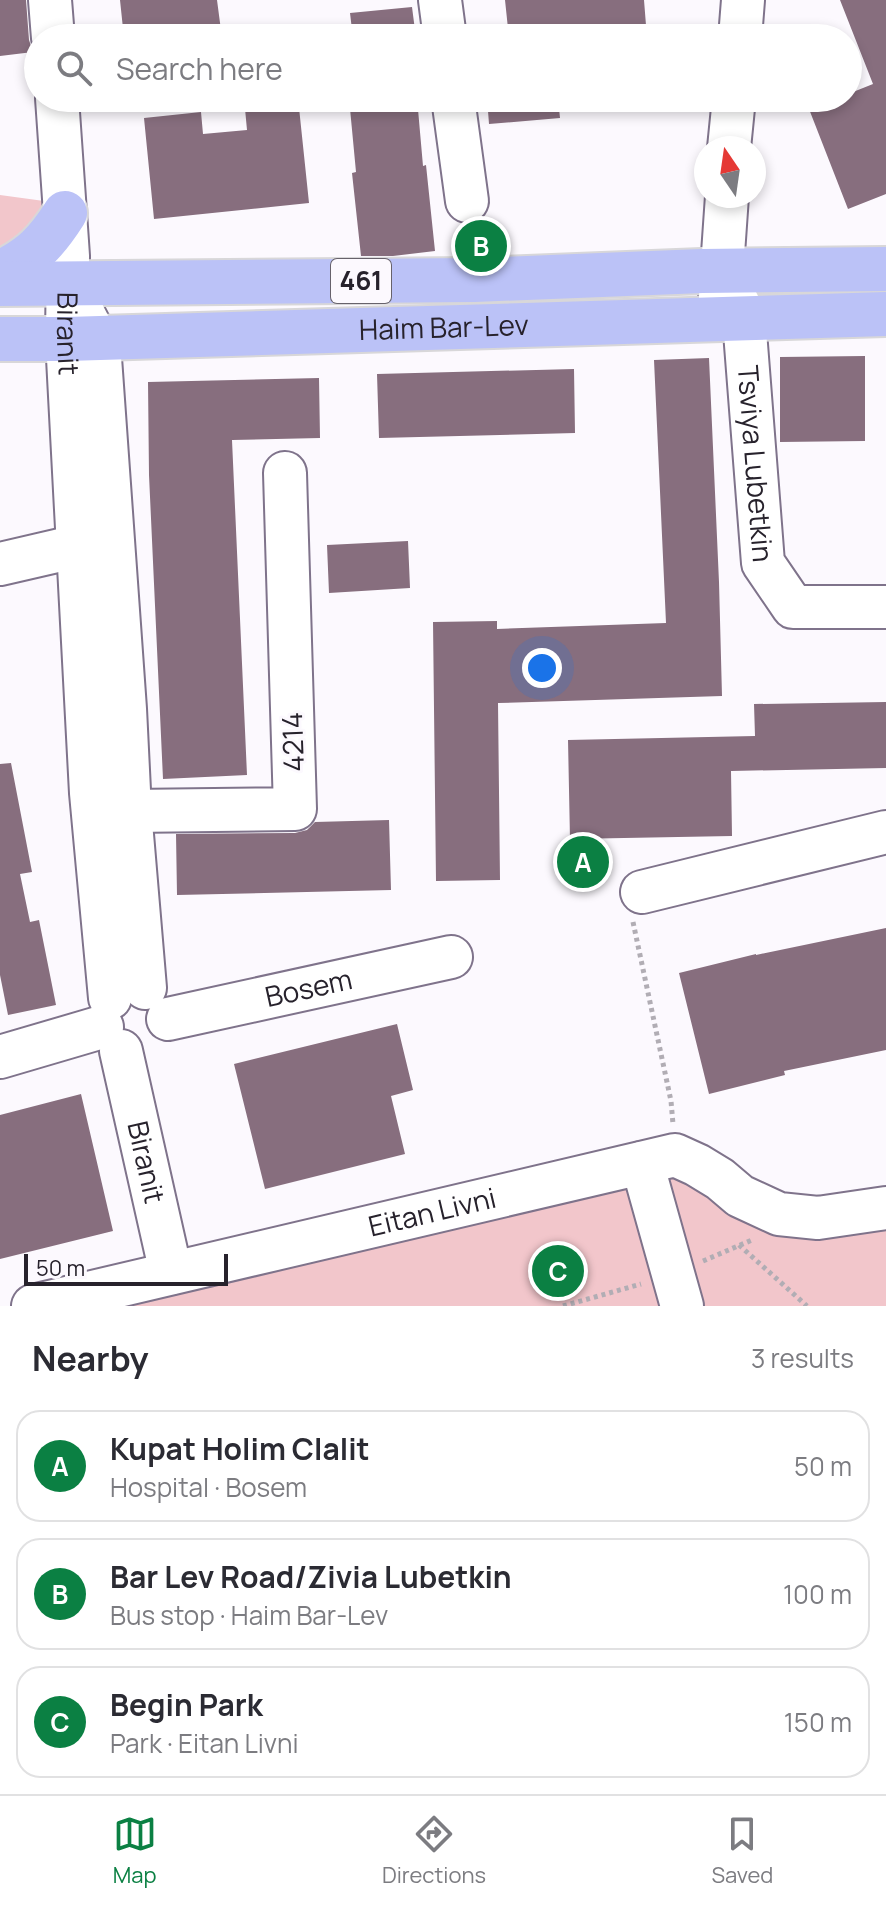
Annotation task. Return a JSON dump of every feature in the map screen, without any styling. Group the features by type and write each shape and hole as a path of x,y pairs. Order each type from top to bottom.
{"main road":[{"path":"0,273 34,252 49,238 65,213"},
{"name":"Haim Bar-Lev","path":"0,284 474,280 886,269"},
{"name":"Haim Bar-Lev","path":"0,339 886,314"}],"street":[{"path":"50,0 52,24"},
{"path":"440,0 443,24"},
{"path":"741,24 743,0"},
{"name":"Biranit","path":"58,112 68,284 82,339 101,374 125,709 111,812"},
{"path":"455,112 467,201"},
{"path":"730,136 733,112"},
{"name":"Tsviya Lubetkin","path":"726,208 722,271 763,563 793,607 886,607"},
{"name":"Biranit","path":"82,339 78,546 111,812 131,1023 181,1271"},
{"name":"4214","path":"111,812 295,809 285,473"},
{"path":"0,564 78,546"},
{"path":"642,892 886,832"},
{"name":"Bosem","path":"0,1057 131,1023 451,957"},
{"path":"682,1306 659,1159 697,1165 740,1196 779,1214 818,1218 886,1208"},
{"name":"Eitan Livni","path":"33,1306 659,1159"}],"path":[{"path":"642,892 630,911 671,1101 659,1159"},
{"path":"738,1245 807,1306"}],"shaded area":[{"path":"0,195 44,201 31,232 0,248"},
{"path":"675,1166 886,1224 886,1306 80,1306"}],"building":[{"path":"0,0 26,0 28,24 24,24 24,53 0,56"},
{"path":"120,0 217,0 220,24 123,24"},
{"path":"505,0 644,0 646,24 508,24"},
{"path":"840,0 886,0 886,194 848,209 810,112 862,112 862,88 873,84 862,56 862,24 849,24"},
{"path":"412,7 414,24 351,24 350,13"},
{"path":"201,112 203,134 247,130 245,112 299,112 309,203 154,219 144,118"},
{"path":"350,112 418,112 435,251 361,256 352,173 356,172"},
{"path":"488,112 559,112 560,118 489,124"},
{"path":"865,356 865,441 780,442 780,357"},
{"path":"709,358 722,696 498,703 500,880 436,881 433,622 497,621 497,629 666,623 654,360"},
{"path":"574,369 575,433 379,438 377,374"},
{"path":"319,378 320,438 232,440 247,775 163,779 149,475 148,382"},
{"path":"408,541 410,588 329,593 327,545"},
{"path":"886,702 886,768 731,771 732,836 570,839 568,740 755,736 754,704"},
{"path":"11,763 32,872 20,874 30,922 39,920 56,1005 8,1015 0,975 0,764"},
{"path":"389,820 391,890 177,895 176,834 295,833 307,830 315,822"},
{"path":"886,928 886,1050 784,1071 785,1075 709,1094 679,973"},
{"path":"397,1024 413,1090 391,1096 405,1154 265,1189 234,1064"},
{"path":"81,1094 113,1231 0,1259 0,1115"}],"place":[{"name":"Bar Lev Road/Zivia Lubetkin","path":"481,246"},
{"name":"Kupat Holim Clalit","path":"583,862"},
{"name":"Begin Park","path":"558,1271"}]}
